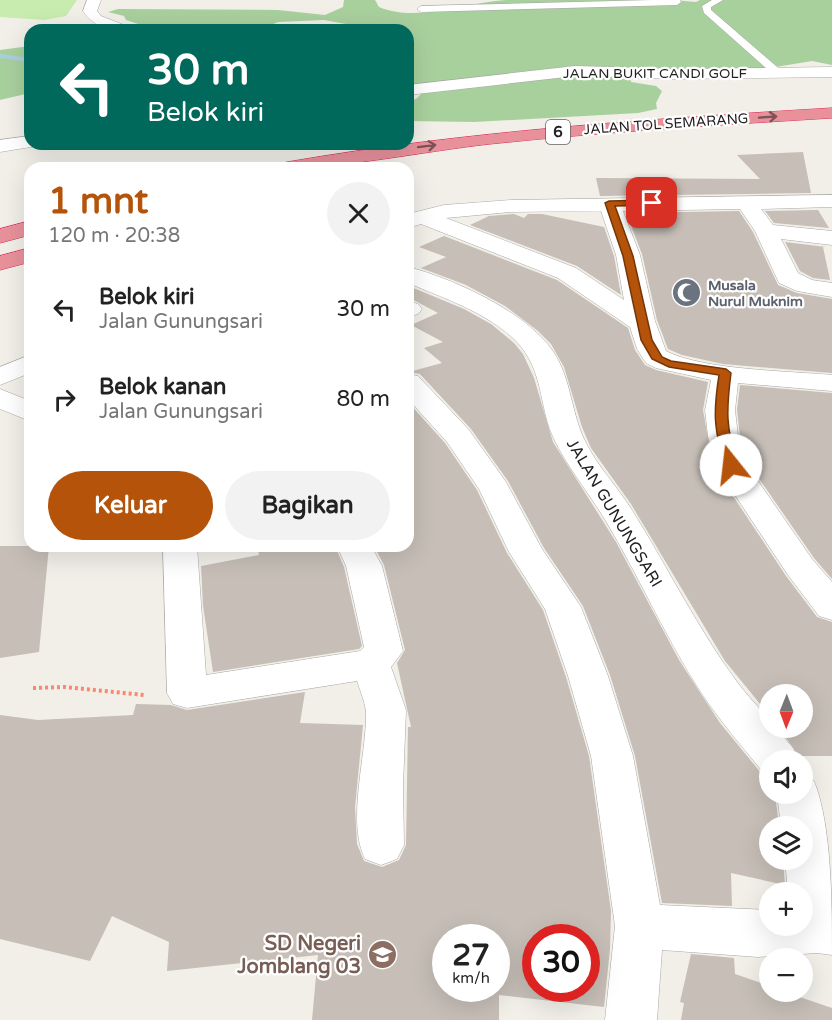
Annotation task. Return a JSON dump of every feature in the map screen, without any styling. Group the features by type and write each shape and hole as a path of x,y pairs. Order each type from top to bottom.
{"highway":[{"name":"JALAN TOL SEMARANG","path":"414,149 491,138 589,129 832,113"},
{"name":"JALAN TOL SEMARANG","path":"327,162 409,150"},
{"path":"0,236 24,230"},
{"path":"0,263 24,257"}],"street":[{"path":"94,0 90,11 96,19 109,24"},
{"name":"JALAN BUKIT CANDI GOLF","path":"414,89 575,71 779,74 832,72"},
{"path":"0,146 24,143"},
{"path":"415,219 511,206 832,201"},
{"path":"746,202 766,231 788,278 806,286 832,290"},
{"path":"609,203 628,256 647,340 658,359 669,364 726,373 832,384"},
{"path":"415,219 567,273 644,325"},
{"path":"766,231 832,238"},
{"name":"JALAN GUNUNGSARI","path":"414,276 454,293 505,319 524,334 540,352 550,371 568,439 594,482 619,515 658,586 723,693 770,750"},
{"path":"0,376 24,366"},
{"path":"726,373 720,410 723,436 731,465 800,567 832,607"},
{"path":"414,388 458,435 495,489 526,552 563,607 588,676 612,756 639,926 631,1020"},
{"path":"0,398 24,409"},
{"path":"180,552 187,693 371,664 384,651 364,567 357,552"},
{"path":"371,664 386,710 381,786 381,845"},
{"path":"639,926 758,934 824,931 801,804"}],"lane":[{"path":"421,9 688,3 719,0"},
{"path":"688,3 706,11 779,74"}],"path":[{"path":"33,688 65,687 140,695 187,693"}],"green space":[{"path":"0,0 77,0 66,16 44,20 0,17"},
{"path":"344,0 375,0 379,7 409,13 506,0 696,2 700,0 832,0 832,65 812,61 757,70 655,69 630,76 631,82 656,86 662,91 656,103 657,109 638,113 474,122 414,121 414,100 422,93 414,89 414,24 346,24 324,20 273,24 138,24 126,20 124,16 108,12 118,9 278,10 325,15 343,7"},
{"path":"24,47 24,94 0,100 0,50"}],"building":[{"path":"803,152 811,193 600,196 596,178 760,179 737,155"},
{"path":"818,210 829,228 774,223 765,211"},
{"path":"739,211 753,232 778,285 797,293 832,299 832,373 723,364 682,355 668,349 657,320 642,254 626,213"},
{"path":"514,214 524,218 528,214 542,214 604,227 614,256 621,295 577,266 470,225 489,216"},
{"path":"444,236 557,280 628,328 635,350 645,365 656,370 708,382 703,410 713,466 786,576 817,617 832,622 832,756 813,756 813,750 795,750 786,738 813,738 813,684 759,684 759,703 725,661 631,504 591,448 582,427 564,367 551,344 505,306 466,285 421,268 446,257 419,247"},
{"path":"785,242 826,247 823,247 830,280 813,278 800,271"},
{"path":"414,288 464,309 491,324 514,343 523,354 534,378 553,442 616,542 679,660 720,723 759,771 759,804 776,804 778,816 759,816 759,870 784,870 785,882 772,882 731,873 732,906 662,903 635,756 610,675 583,606 544,548 508,481 471,429 420,374 414,373 414,371 442,363 424,348 443,342 414,327 414,324 438,313 414,300"},
{"path":"740,385 832,393 832,579 814,558 749,464 740,436 737,410"},
{"path":"414,409 445,443 477,490 507,553 543,610 566,677 589,756 611,911 604,1007 560,1002 600,1002 600,924 522,924 522,998 510,996 510,924 432,924 432,1002 499,1002 499,1020 312,1020 318,955 167,971 169,942 112,916 90,961 0,939 0,715 38,720 133,715 136,704 171,705 187,710 305,692 300,723 363,725 355,807 357,844 364,861 382,867 399,860 406,845 408,727 411,727 397,663 405,650 384,565 377,552 414,552"},
{"path":"0,546 24,546 24,552 48,552 39,652 0,658"},
{"path":"258,552 338,552 344,567 362,646 359,649 213,672 203,606 201,566 259,555"},
{"path":"691,954 734,958 735,974 759,982 759,1002 813,1002 832,1008 832,1020 681,1020 684,1003 680,1002"}],"waterway":[{"path":"0,56 24,59"}],"place":[{"name":"Musala Nurul Muknim","path":"687,293"},
{"name":"SD Negeri Jomblang 03","path":"382,955"}],"route":[{"path":"652,203 609,203 628,256 647,340 658,359 669,364 726,373 720,410 723,436 731,465"}]}
